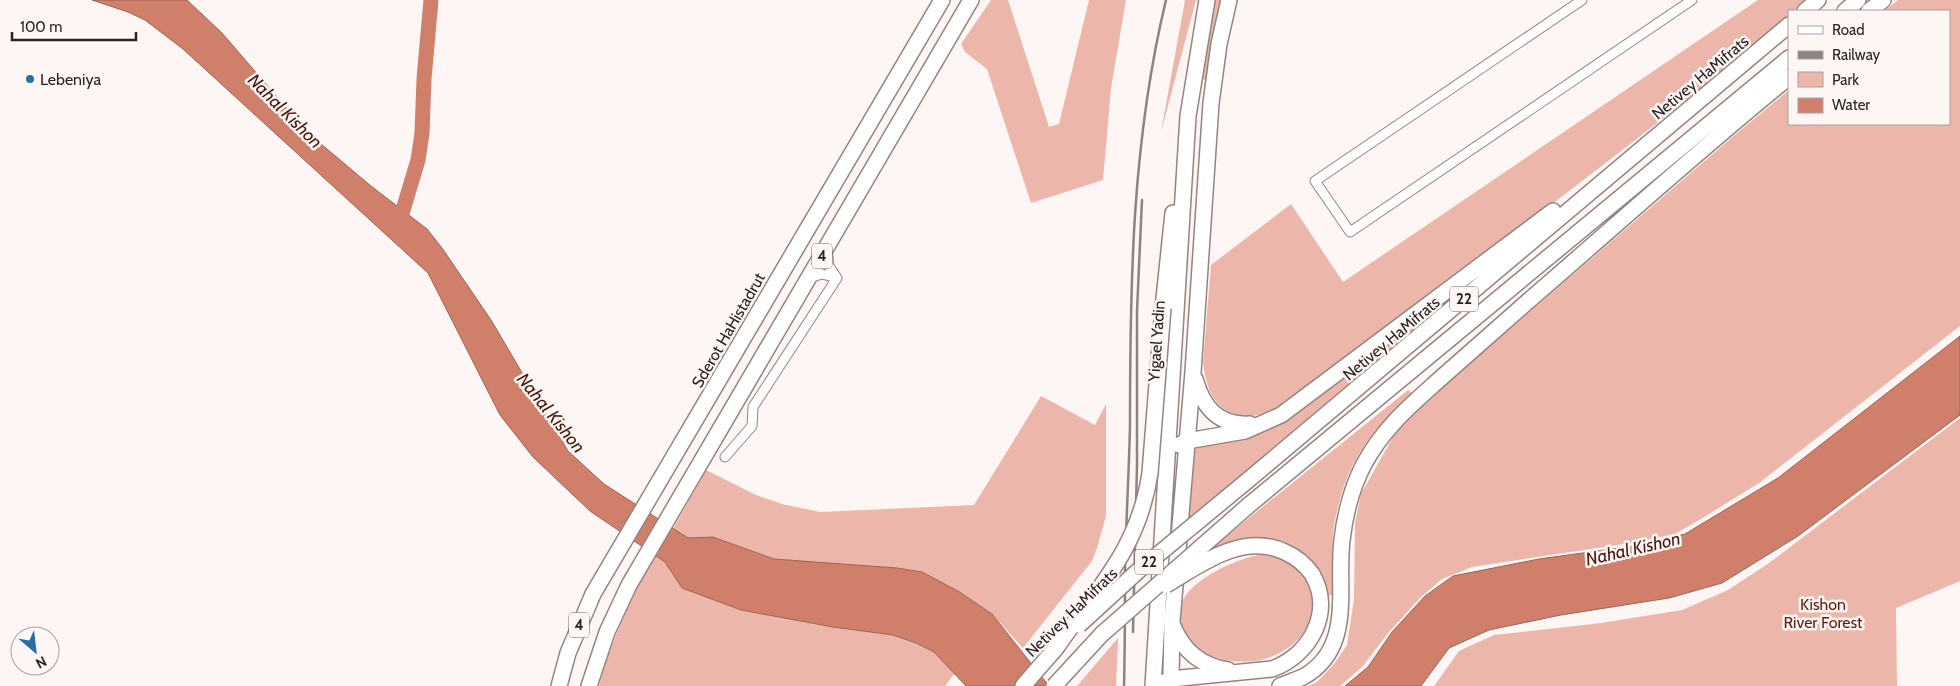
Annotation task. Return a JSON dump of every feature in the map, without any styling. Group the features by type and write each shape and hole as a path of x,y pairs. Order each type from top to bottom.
{"highway":[{"name":"Sderot HaHistadrut","path":"559,686 568,653 581,619 607,568 942,0"},
{"name":"4","path":"588,686 607,632 629,585 971,0"},
{"name":"Yigael Yadin","path":"1154,686 1166,452 1188,116 1207,0"},
{"path":"1171,679 1172,621 1193,372 1211,103 1219,44 1229,0"},
{"path":"1806,10 1818,0"},
{"path":"1846,10 1858,0"},
{"path":"1870,10 1883,0"},
{"name":"Netivey HaMifrats","path":"1022,686 1056,648 1138,571 1788,26"},
{"name":"22","path":"1054,686 1075,660 1102,634 1249,505 1788,59"},
{"path":"1280,686 1303,676 1315,667 1329,653 1337,635 1340,618 1342,540 1349,500 1364,466 1378,441 1395,420 1479,344 1788,78"},
{"path":"1493,304 1749,110"},
{"path":"1056,648 1113,571 1131,540 1140,519 1150,473 1169,236 1188,116"},
{"path":"1166,452 1187,441 1245,431 1266,423 1299,403 1681,116"},
{"path":"1193,372 1202,399 1214,415 1222,420 1240,424 1266,423"},
{"path":"1135,604 1217,555 1261,545 1276,548 1293,556 1307,566 1316,581 1321,598 1320,616 1308,644 1296,657 1284,665 1252,672 1171,679 1154,686"},
{"path":"1172,621 1179,639 1195,657 1208,665 1226,670 1252,672"}],"street":[{"path":"1582,0 1315,181 1350,232 1692,0"},
{"path":"827,247 829,266 837,278"},
{"path":"808,279 822,274 829,274 837,278"},
{"path":"725,457 752,426 753,407 837,278"}],"green space":[{"path":"991,0 1008,0 1049,127 1059,124 1089,0 1126,0 1111,88 1103,180 1031,203 987,69 965,52 961,44"},
{"path":"1185,0 1196,0 1161,132"},
{"path":"1214,0 1223,0 1214,35 1206,80 1199,79"},
{"path":"1758,0 1808,0 1795,10 1788,10 1788,17 1760,41 1609,160 1548,207 1454,274 1338,365 1284,404 1264,414 1250,416 1238,415 1220,405 1208,387 1203,362 1211,265 1291,204 1343,282"},
{"path":"1898,0 1960,0 1960,326 1759,483 1675,534 1637,542 1472,567 1442,579 1420,598 1389,632 1362,667 1340,686 1308,686 1317,682 1334,664 1347,645 1354,599 1355,523 1361,494 1397,430 1433,395 1788,91 1788,125 1950,125 1950,10 1885,10"},
{"path":"1444,303 1447,306 1187,523 1195,445 1301,409"},
{"path":"1408,390 1413,394 1383,422 1371,437 1360,452 1344,485 1333,534 1334,595 1327,595 1318,571 1310,559 1303,553 1280,541 1270,538 1250,538 1209,550"},
{"path":"1041,396 1095,425 1106,404 1106,516 1092,561 1023,648 992,614 958,591 922,572 897,568 774,559 713,537 688,538 673,529 706,470 756,495 782,504 820,512 974,505"},
{"name":"Kishon River Forest","path":"1960,418 1960,581 1896,608 1897,686 1434,686 1459,651 1494,635 1601,623 1682,610 1728,590 1769,563"},
{"path":"1262,554 1292,565 1309,582 1315,602 1310,623 1295,642 1274,656 1246,662 1209,655 1198,648 1186,636 1179,620 1180,606 1188,593 1200,581 1232,563"},
{"path":"654,555 665,562 682,588 741,610 833,627 893,635 934,652 955,673 945,686 599,686 623,619"},
{"path":"1118,638 1116,686 1077,686"}],"water":[{"name":"Nahal Kishon","path":"92,0 187,0 222,33 308,133 371,186 427,229 491,320 568,451 604,484 688,538 713,537 774,559 897,568 922,572 958,591 992,614 1049,686 966,686 934,652 893,635 833,627 741,610 682,588 665,562 590,511 533,457 500,415 428,273 183,49 145,20"},
{"name":"Nahal Kishon","path":"1960,336 1960,415 1798,536 1722,583 1669,598 1561,615 1489,630 1449,648 1421,686 1345,686 1368,667 1392,632 1425,596 1453,576 1539,559 1648,544 1685,534 1778,478"}],"waterway":[{"path":"397,230 418,160 422,133 424,79 431,0"}],"railway":[{"path":"1124,686 1132,264 1135,211 1146,106 1166,0"},
{"path":"1133,632 1137,465 1137,311 1142,200"}],"place":[{"name":"Lebeniya","path":"30,79"}]}
